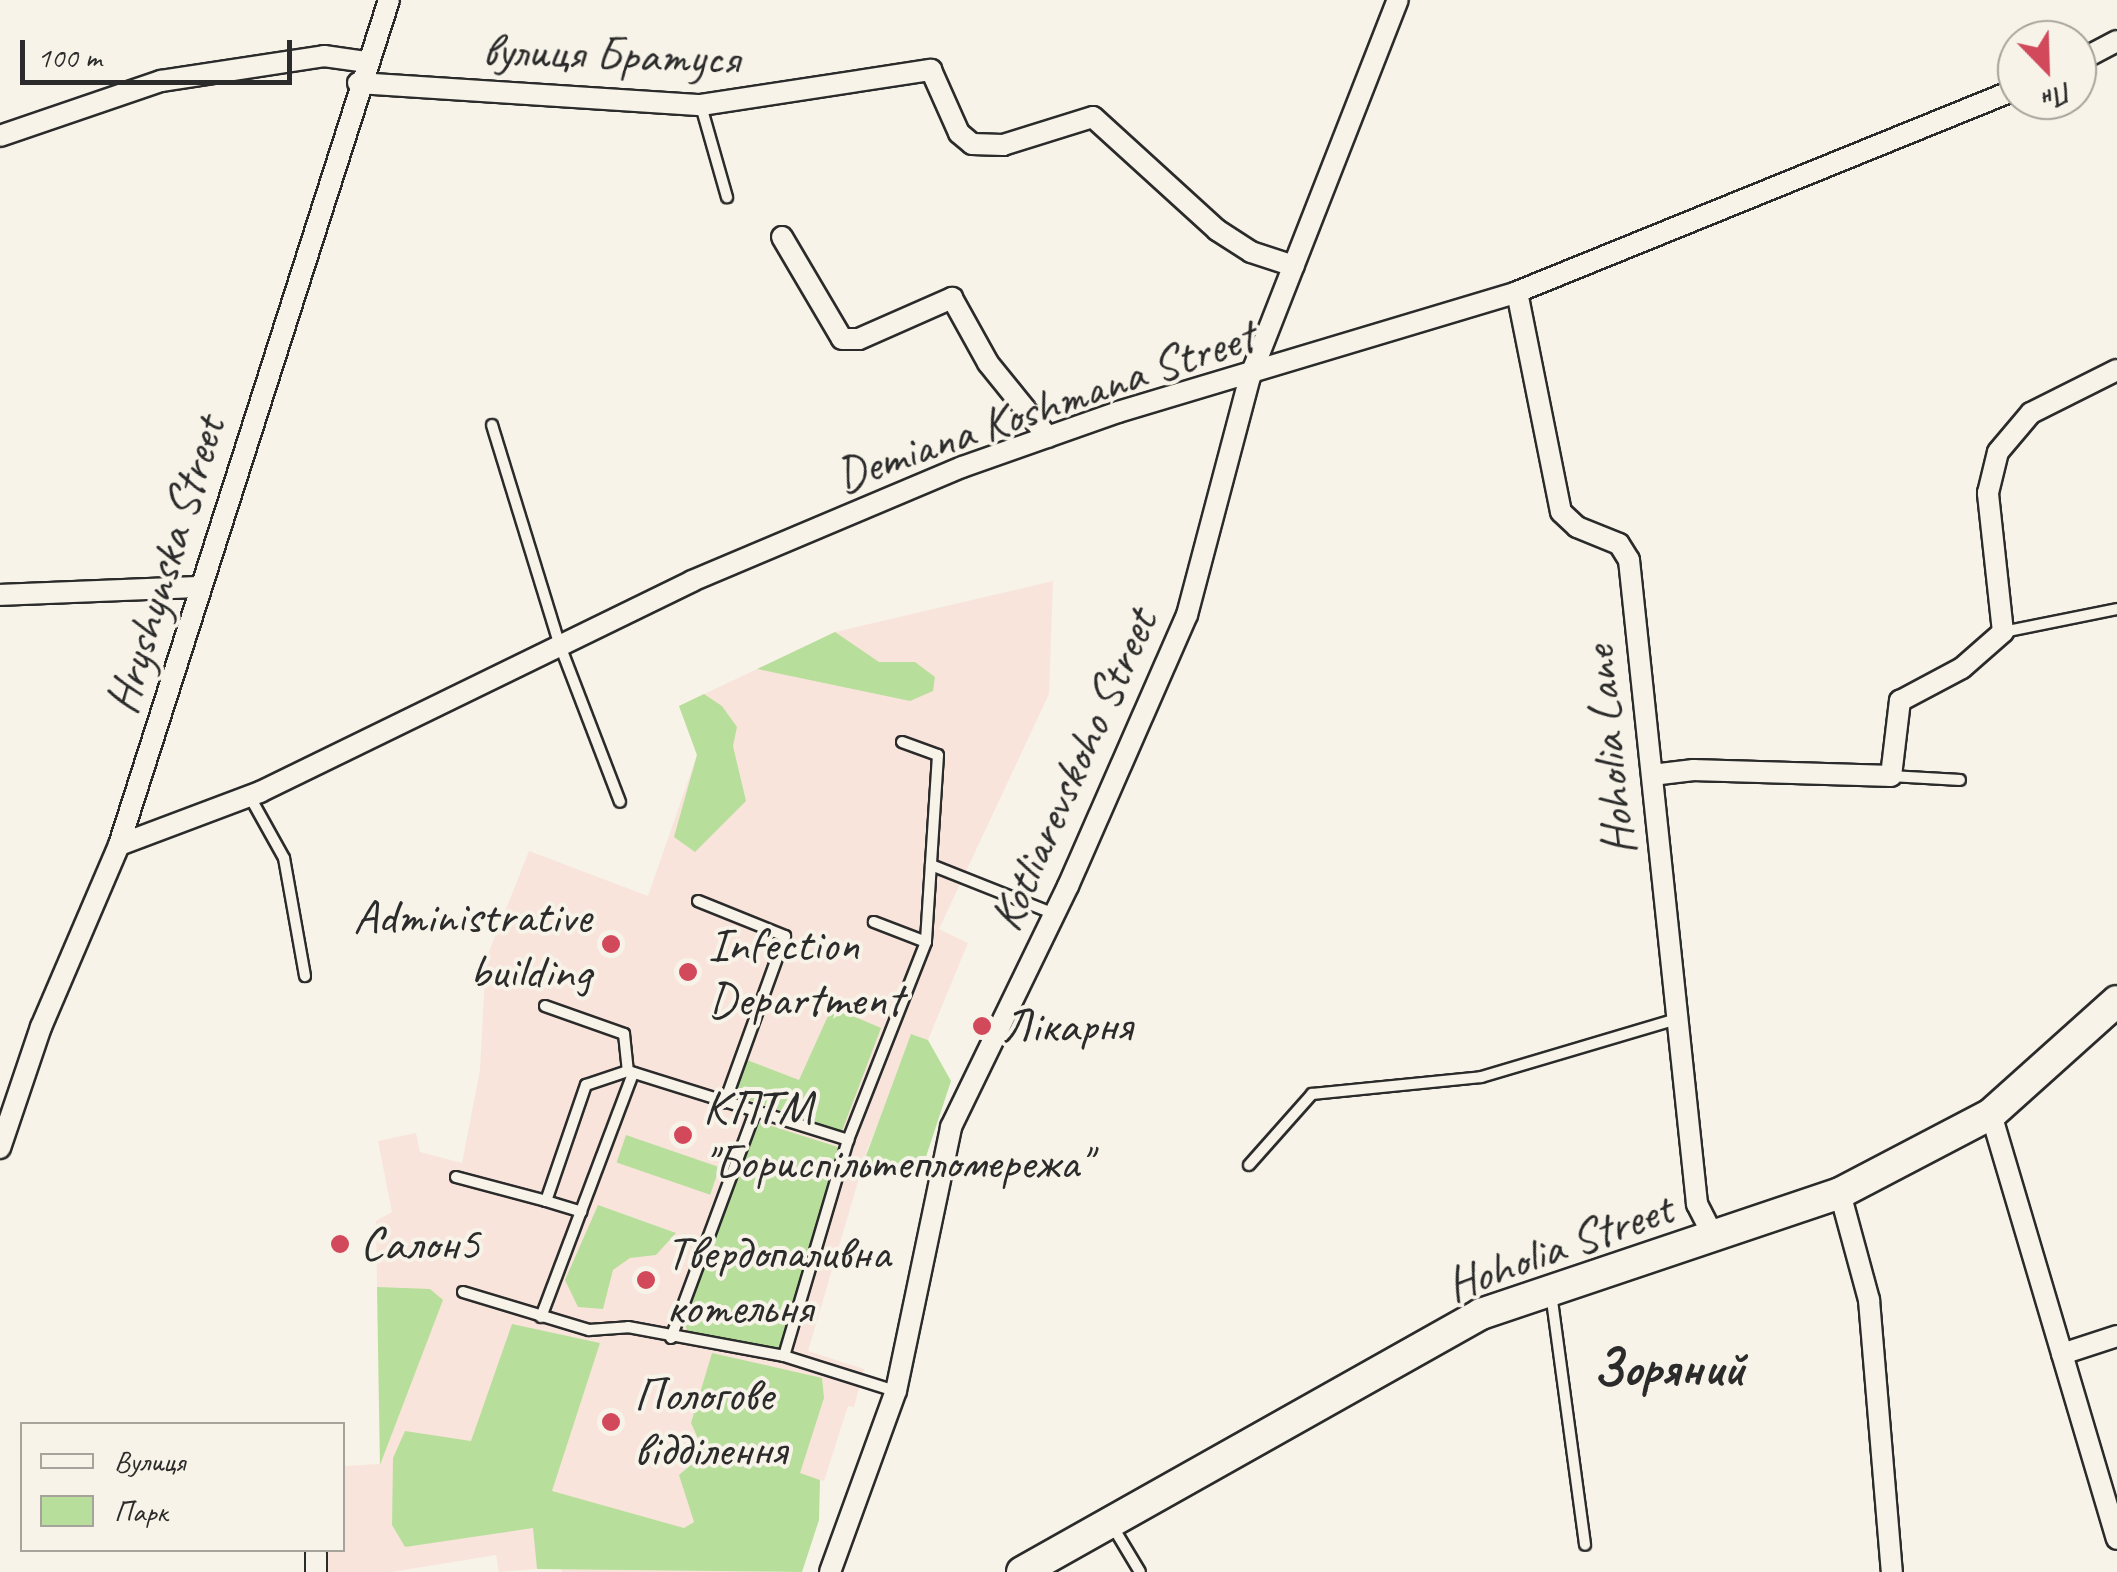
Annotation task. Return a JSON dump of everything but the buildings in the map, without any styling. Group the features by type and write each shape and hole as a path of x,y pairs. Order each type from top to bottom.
{"street":[{"name":"Hryshynska Street","path":"0,1148 41,1027 119,845 358,83 389,0"},
{"name":"Kotliarevskoho Street","path":"830,1572 896,1391 951,1127 1055,914 1187,615 1250,376 1398,0"},
{"path":"0,136 161,81 324,56 366,62"},
{"name":"вулиця Братуся","path":"358,83 700,104 931,70 959,133 972,144 1003,145 1094,117 1217,230 1251,252 1294,266"},
{"name":"Demiana Koshmana Street","path":"119,845 250,796 559,643 944,475 1048,437 1517,292 1997,97"},
{"path":"782,237 842,338 860,339 938,302 952,298 960,304 988,364 1048,437"},
{"name":"Hoholia Lane","path":"1517,292 1561,512 1577,527 1619,544 1629,560 1697,1204 1715,1239"},
{"path":"1652,775 1694,770 1891,776 1900,702 1962,668 2002,632 1988,493 1998,452 2031,412 2117,370"},
{"path":"0,596 200,588"},
{"name":"Hoholia Street","path":"1022,1572 1112,1526 1481,1314 1715,1239 1840,1194 1991,1114 2117,1001"},
{"path":"1991,1114 2117,1540"},
{"path":"1840,1194 1870,1300 1892,1572"},
{"path":"2062,1354 2117,1336"}],"lane":[{"path":"700,104 727,197"},
{"path":"492,425 559,643 620,802"},
{"path":"2002,632 2117,609"},
{"path":"784,1356 848,1140 926,942 938,755 902,742"},
{"path":"1891,776 1960,780"},
{"path":"250,796 284,858 305,976"},
{"path":"931,866 1055,914"},
{"path":"698,901 785,936 725,1102"},
{"path":"874,922 926,942"},
{"path":"540,1316 631,1072 624,1034 544,1006"},
{"path":"1250,1165 1312,1094 1482,1078 1678,1019"},
{"path":"546,1200 586,1085 631,1072 848,1140"},
{"path":"671,1338 756,1112"},
{"path":"456,1177 580,1212"},
{"path":"462,1292 590,1330 628,1327 784,1356 896,1391"},
{"path":"1551,1292 1585,1545"},
{"path":"1112,1526 1140,1572"}],"shaded area":[{"path":"1053,581 1049,694 939,929 968,943 928,1040 914,1035 868,1148 808,1351 864,1369 854,1407 848,1406 824,1481 800,1474 765,1572 562,1572 560,1567 499,1572 496,1555 392,1572 327,1572 327,1552 345,1552 345,1466 380,1464 376,1221 392,1212 378,1141 416,1133 420,1152 462,1163 480,1070 486,959 529,851 648,896 697,755 679,706 835,632"}],"green space":[{"path":"835,632 879,662 915,662 935,677 933,691 910,701 757,669"},
{"path":"704,694 722,706 737,727 733,746 746,801 695,852 674,837 697,755 679,706"},
{"path":"832,1007 881,1028 842,1131 734,1095 747,1060 799,1080"},
{"path":"911,1034 928,1040 951,1081 919,1178 863,1164"},
{"path":"759,1122 838,1147 779,1350 688,1333 684,1322"},
{"path":"626,1135 720,1167 710,1195 617,1162"},
{"path":"598,1205 676,1233 656,1255 630,1258 613,1270 603,1309 578,1307 565,1280"},
{"path":"377,1287 430,1289 443,1300 380,1465"},
{"path":"512,1324 600,1343 552,1491 684,1528 694,1522 679,1475 693,1463 700,1443 691,1423 712,1353 822,1378 824,1398 800,1473 820,1480 819,1520 802,1572 537,1569 533,1528 405,1547 392,1525 393,1458 405,1431 471,1441"}],"place":[{"name":"Administrative building","path":"611,944"},
{"name":"Infection Department","path":"688,972"},
{"name":"Лікарня","path":"982,1026"},
{"name":"КПТМ \"Бориспільтепломережа\"","path":"683,1135"},
{"name":"Салон5","path":"340,1244"},
{"name":"Твердопаливна котельня","path":"646,1280"},
{"name":"Пологове відділення","path":"611,1422"}],"district":[{"name":"Зоряний","path":"1669,1369"}]}
